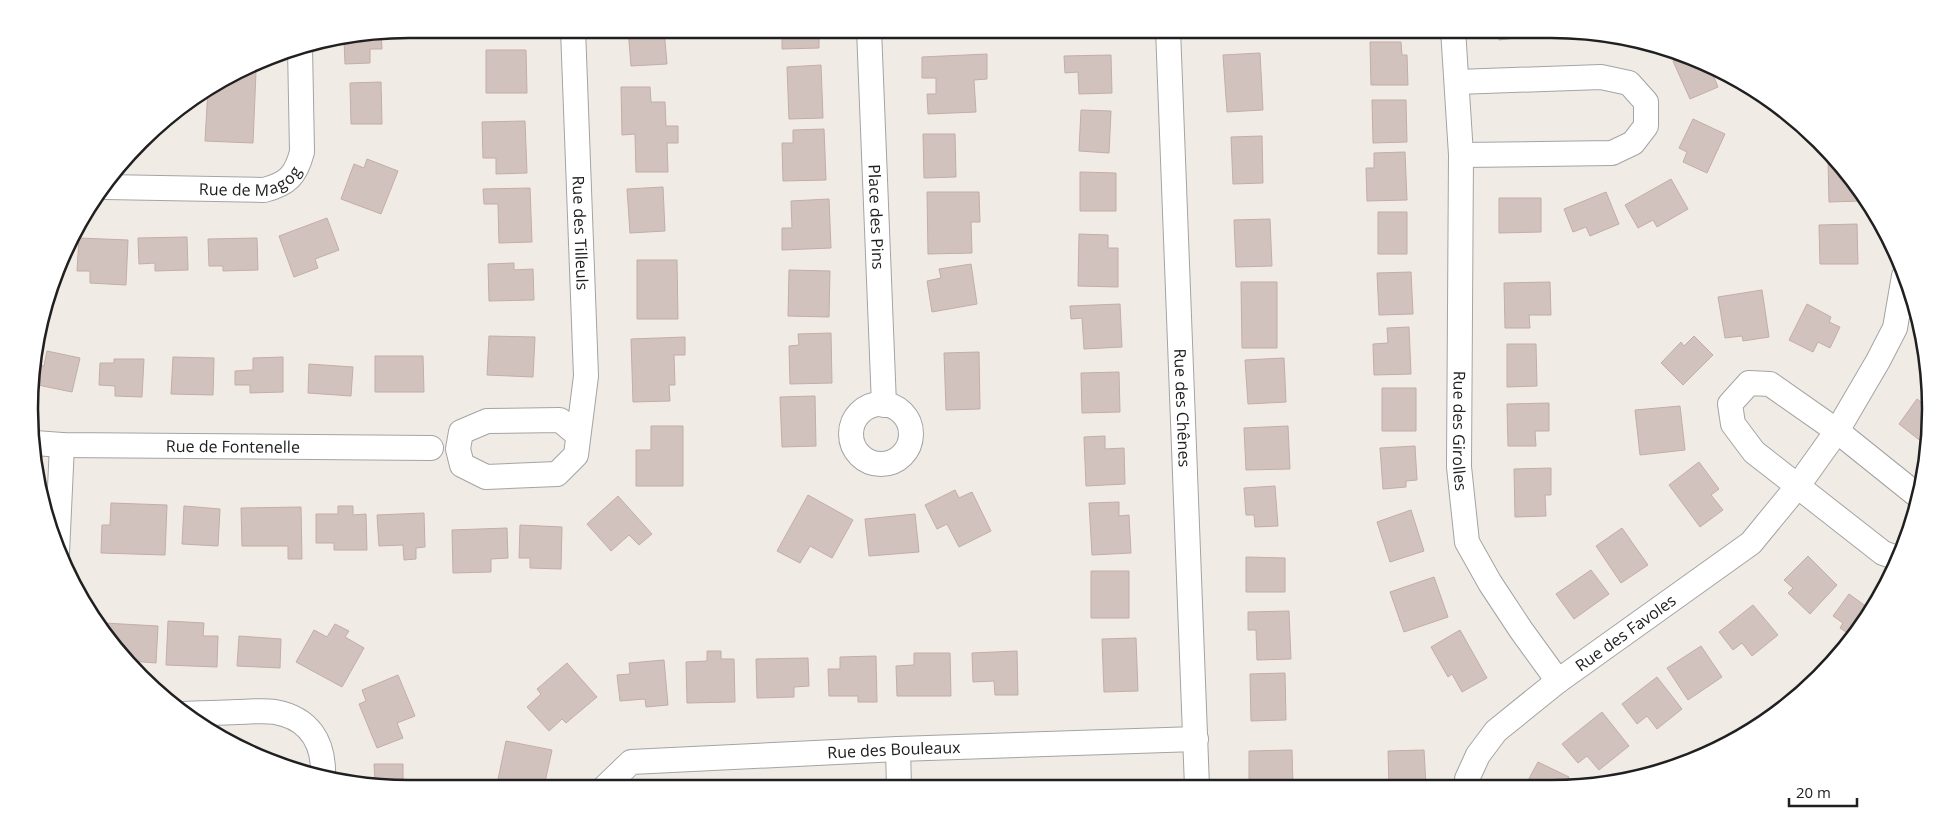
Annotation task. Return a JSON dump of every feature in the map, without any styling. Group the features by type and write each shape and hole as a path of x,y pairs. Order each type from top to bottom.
{"street":[{"name":"Rue des Tilleuls","path":"573,38 586,376 576,455 558,474 486,477 462,465 458,449 461,432 487,421 560,420 578,435"},
{"name":"Place des Pins","path":"869,38 884,404"},
{"name":"Rue des Chênes","path":"1168,38 1197,780"},
{"name":"Rue des Girolles","path":"1455,38 1461,155 1459,467 1467,542 1506,606 1558,681"},
{"name":"Rue de Magog","path":"111,187 264,190 285,182 298,166 302,152 300,54"},
{"path":"1457,82 1601,77 1629,83 1646,102 1646,126 1633,143 1612,153 1461,155"},
{"name":"Rue des Favoles","path":"1467,780 1478,755 1496,731 1558,681 1751,543 1798,487 1837,431 1895,328 1902,289"},
{"path":"1891,556 1883,553 1754,452 1733,424 1730,404 1749,383 1770,384 1837,431 1912,491"},
{"name":"Rue de Fontenelle","path":"39,442 62,445 431,448"},
{"path":"58,531 62,445"},
{"path":"197,714 274,712 290,716 304,725 316,738 323,758 323,770"},
{"name":"Rue des Bouleaux","path":"612,780 631,762 898,749 1196,740"},
{"path":"898,749 899,780"}],"building":[{"path":"381,38 382,49 370,49 370,63 345,64 344,44"},
{"path":"629,38 665,38 667,64 631,66"},
{"path":"782,38 819,38 819,48 782,49"},
{"path":"1499,38 1516,38 1499,40"},
{"path":"1553,38 1574,38 1587,40"},
{"path":"1370,42 1401,42 1402,55 1407,55 1408,85 1371,85"},
{"path":"486,50 526,50 527,93 486,93"},
{"path":"1260,53 1263,110 1227,112 1223,55"},
{"path":"987,54 987,79 974,80 976,112 928,114 927,94 936,94 936,78 922,78 922,57"},
{"path":"1111,55 1112,93 1079,94 1078,72 1065,73 1064,56"},
{"path":"1676,60 1713,76 1718,87 1690,99 1673,61"},
{"path":"821,65 823,118 789,119 787,67"},
{"path":"256,72 253,143 205,141 207,97 223,87"},
{"path":"381,82 382,124 351,124 350,83"},
{"path":"621,87 650,87 651,102 665,102 666,126 678,126 678,143 667,143 668,172 636,172 635,134 622,135"},
{"path":"1372,100 1406,100 1407,142 1373,143"},
{"path":"1081,110 1111,111 1109,153 1079,151"},
{"path":"1693,119 1725,134 1707,173 1683,162 1687,152 1679,148"},
{"path":"525,121 527,173 496,174 496,158 483,158 482,122"},
{"path":"824,129 826,180 783,181 782,143 793,143 793,130"},
{"path":"923,134 955,134 956,177 924,178"},
{"path":"1262,136 1263,183 1233,184 1231,137"},
{"path":"1405,152 1407,200 1367,201 1366,168 1374,168 1374,153"},
{"path":"367,159 398,171 381,214 341,199 354,164 364,168"},
{"path":"1828,163 1858,201 1829,202"},
{"path":"1080,172 1116,173 1116,211 1080,211"},
{"path":"1671,179 1688,209 1657,227 1653,220 1638,228 1625,205"},
{"path":"663,187 665,231 630,233 627,189"},
{"path":"530,188 532,242 499,243 498,204 484,204 483,189"},
{"path":"927,192 979,192 980,222 971,222 972,253 928,254"},
{"path":"1606,192 1619,224 1590,236 1586,227 1573,232 1564,209"},
{"path":"1499,198 1541,198 1541,232 1499,233"},
{"path":"829,199 831,248 782,250 782,228 792,228 791,201"},
{"path":"1378,212 1407,212 1407,254 1378,254"},
{"path":"327,218 339,250 315,259 318,268 294,277 279,236"},
{"path":"1270,219 1272,266 1236,267 1234,220"},
{"path":"1857,224 1858,264 1820,264 1819,225"},
{"path":"1079,234 1108,235 1108,248 1118,248 1118,287 1078,286"},
{"path":"187,237 188,270 155,271 155,263 139,264 138,238"},
{"path":"79,238 128,240 126,285 90,283 90,271 77,271"},
{"path":"257,238 258,270 223,271 223,266 209,266 208,239"},
{"path":"637,260 677,260 678,319 637,319"},
{"path":"514,263 514,270 533,269 534,300 489,301 488,264"},
{"path":"971,264 977,304 932,312 927,281 941,278 939,269"},
{"path":"789,270 830,271 829,317 788,316"},
{"path":"1411,272 1413,314 1379,315 1377,273"},
{"path":"1241,282 1277,282 1277,348 1242,348"},
{"path":"1550,282 1551,315 1529,315 1530,328 1505,328 1504,283"},
{"path":"1762,290 1769,337 1743,341 1742,336 1725,338 1718,297"},
{"path":"1120,304 1122,347 1084,349 1082,318 1071,319 1070,306"},
{"path":"1807,304 1831,317 1829,322 1840,327 1830,348 1818,342 1813,352 1789,340"},
{"path":"1409,327 1411,374 1374,375 1373,344 1388,343 1387,328"},
{"path":"831,333 832,383 790,384 789,346 799,345 798,334"},
{"path":"489,336 535,337 533,377 487,375"},
{"path":"1694,336 1713,355 1683,385 1661,363 1681,342 1684,346"},
{"path":"685,337 685,355 674,355 675,385 669,385 670,401 633,402 631,339"},
{"path":"1507,344 1536,344 1537,386 1507,387"},
{"path":"47,351 80,358 72,392 38,385 40,365 44,366"},
{"path":"979,352 980,409 946,410 944,353"},
{"path":"375,356 423,356 424,392 375,392"},
{"path":"173,357 214,358 213,395 171,394"},
{"path":"283,357 283,392 250,393 250,385 235,385 235,371 253,370 253,358"},
{"path":"1284,358 1286,402 1248,404 1245,360"},
{"path":"114,359 144,359 142,397 115,396 115,386 99,385 100,363 114,363"},
{"path":"309,364 353,367 351,396 308,393"},
{"path":"1119,372 1120,412 1082,413 1081,373"},
{"path":"1382,388 1416,388 1416,431 1382,431"},
{"path":"815,396 816,446 782,447 780,397"},
{"path":"1917,399 1922,403 1920,441 1899,424"},
{"path":"1549,403 1549,431 1535,431 1536,446 1508,446 1507,404"},
{"path":"1680,406 1685,450 1640,455 1635,410"},
{"path":"651,426 683,426 683,486 636,486 636,450 651,450"},
{"path":"1288,426 1290,469 1246,470 1244,428"},
{"path":"1105,436 1105,449 1124,448 1125,484 1086,486 1084,437"},
{"path":"1415,446 1417,480 1406,481 1406,487 1383,489 1380,448"},
{"path":"1699,462 1719,489 1711,495 1723,510 1700,527 1669,485"},
{"path":"1551,468 1551,495 1545,495 1546,516 1515,517 1514,469"},
{"path":"1275,486 1278,526 1255,527 1254,515 1246,515 1244,488"},
{"path":"955,490 959,498 972,492 991,531 959,547 947,524 937,529 925,505"},
{"path":"808,495 853,520 832,558 810,546 800,563 777,551"},
{"path":"618,496 652,534 639,545 629,535 611,551 587,524"},
{"path":"1119,502 1119,516 1129,515 1131,553 1092,555 1089,503"},
{"path":"111,503 167,505 165,555 101,553 102,525 110,525"},
{"path":"184,506 220,509 218,546 182,544"},
{"path":"338,506 353,506 353,515 366,514 367,550 334,550 334,543 316,543 316,514 338,514"},
{"path":"301,507 302,559 288,559 288,546 242,546 241,508"},
{"path":"1411,510 1424,551 1390,562 1377,522"},
{"path":"424,513 425,547 416,548 416,559 404,560 403,545 379,546 377,515"},
{"path":"915,514 919,552 869,556 865,519"},
{"path":"520,525 562,527 561,569 530,568 530,558 519,558"},
{"path":"507,528 508,558 491,559 491,572 453,573 452,530"},
{"path":"1622,528 1648,565 1621,583 1596,546"},
{"path":"1808,556 1837,585 1810,614 1788,593 1793,588 1784,580"},
{"path":"1246,557 1285,558 1285,592 1246,592"},
{"path":"1591,570 1609,594 1574,619 1556,594"},
{"path":"1091,571 1129,571 1129,618 1091,618"},
{"path":"1434,577 1448,617 1404,632 1390,592"},
{"path":"1849,594 1865,606 1847,632 1840,628 1843,623 1833,616"},
{"path":"1753,605 1778,635 1752,656 1742,643 1733,650 1719,632"},
{"path":"1289,611 1291,659 1257,660 1256,630 1248,630 1248,612"},
{"path":"168,621 204,623 203,636 218,636 217,667 166,665"},
{"path":"106,623 158,626 156,663 137,661"},
{"path":"335,624 349,631 345,637 364,648 342,687 296,662 314,630 327,637"},
{"path":"1460,630 1487,678 1462,692 1452,674 1448,677 1431,647"},
{"path":"239,636 281,639 280,668 237,666"},
{"path":"1136,638 1138,691 1104,692 1102,639"},
{"path":"1701,646 1722,677 1688,700 1667,668"},
{"path":"707,651 721,651 721,659 734,659 735,702 687,703 686,662 707,661"},
{"path":"1017,651 1018,695 995,695 994,681 973,682 972,653"},
{"path":"914,653 950,653 951,696 897,696 896,666 914,665"},
{"path":"876,656 877,702 858,702 858,696 829,696 828,669 840,669 840,657"},
{"path":"808,658 809,686 794,687 794,697 757,698 756,659"},
{"path":"664,660 668,705 646,707 645,699 620,701 617,675 630,674 629,663"},
{"path":"567,663 597,697 566,723 562,719 549,731 527,707 541,694 537,689"},
{"path":"1285,673 1286,720 1251,721 1250,674"},
{"path":"398,675 415,716 397,723 403,738 377,748 359,704 366,701 362,690"},
{"path":"1657,677 1682,709 1657,729 1647,716 1637,724 1622,704"},
{"path":"1602,712 1629,746 1599,770 1587,756 1578,763 1562,744"},
{"path":"506,741 552,750 545,780 498,780"},
{"path":"1292,750 1293,780 1249,780 1249,751"},
{"path":"1424,750 1426,780 1389,780 1388,751"},
{"path":"1538,762 1569,777 1567,780 1528,780"},
{"path":"374,764 403,764 403,780 375,779"}]}
